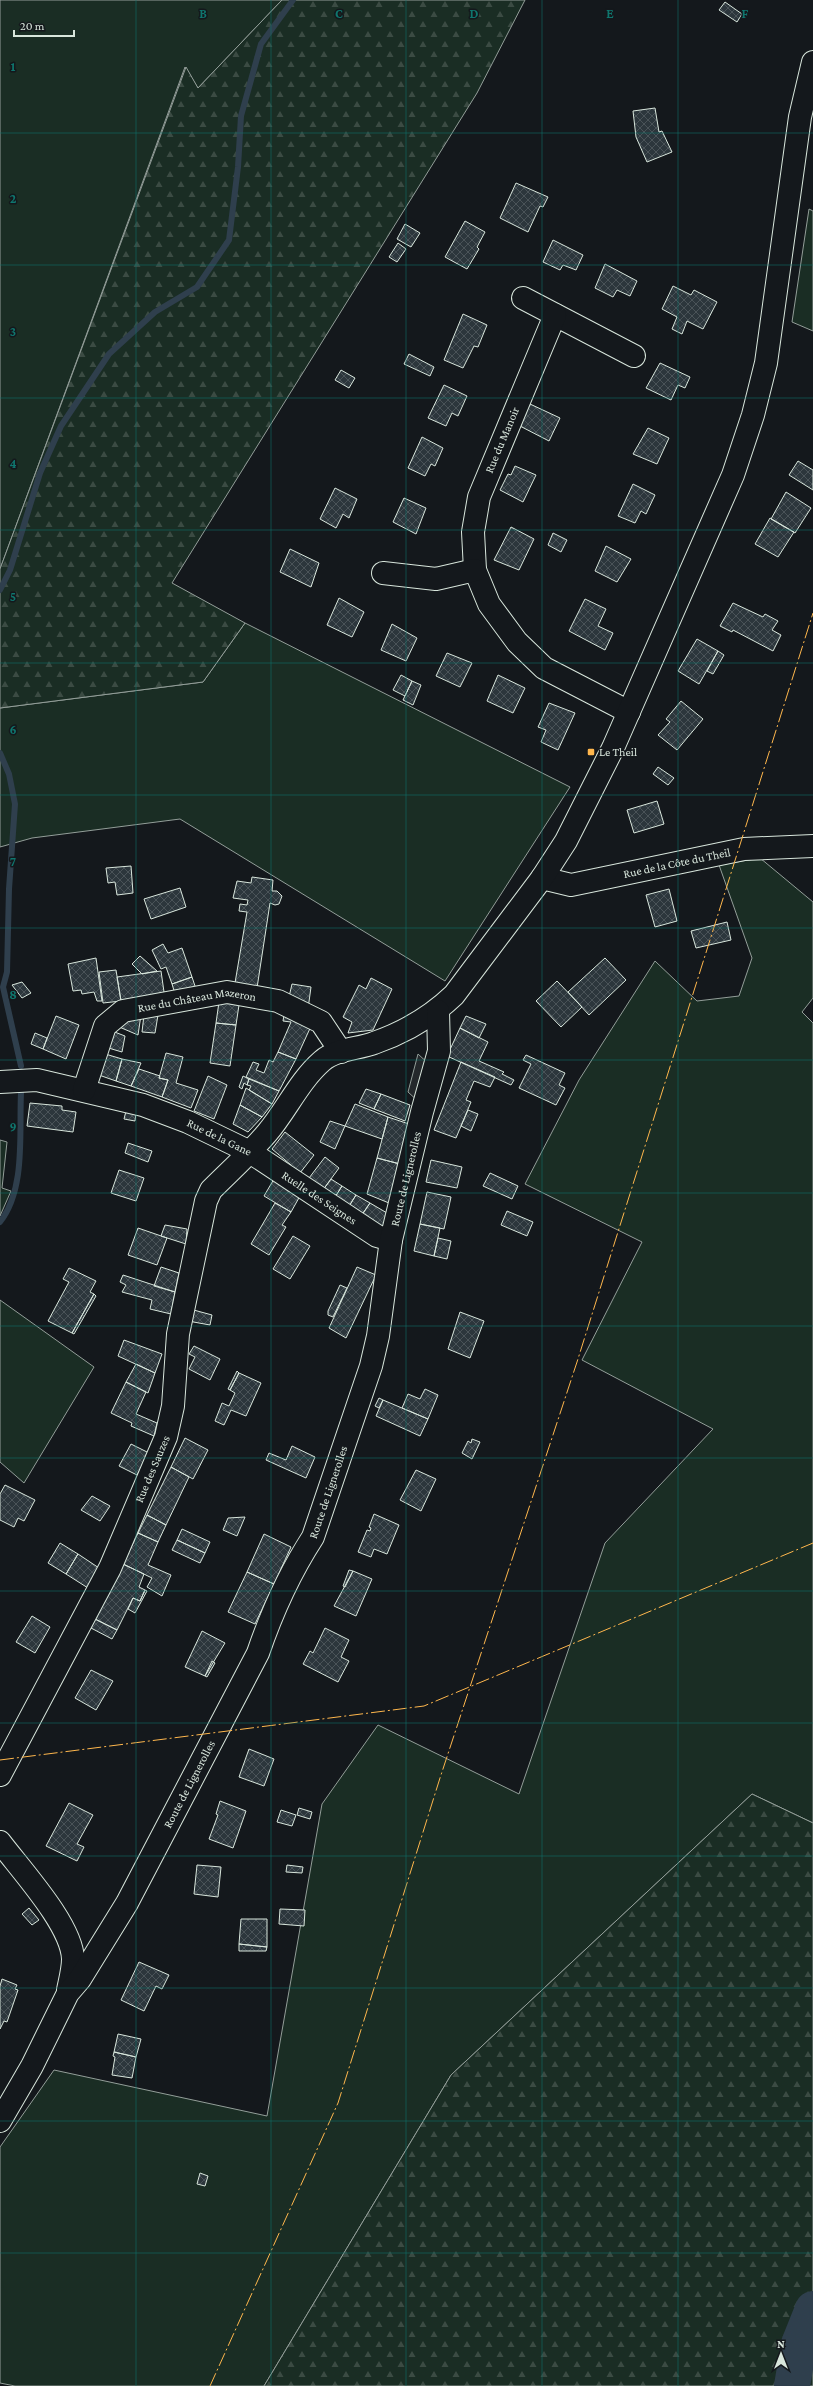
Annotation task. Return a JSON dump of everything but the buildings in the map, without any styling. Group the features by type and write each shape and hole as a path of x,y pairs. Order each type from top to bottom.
{"street":[{"name":"Rue de la Gane","path":"0,1082 37,1080 143,1105 188,1122 250,1152 267,1133 309,1076 323,1060 341,1052 374,1044 438,1011 454,995 542,878 566,841 629,712 734,475 753,415 766,362 800,116 813,62"},
{"path":"523,298 634,356"},
{"name":"Rue du Manoir","path":"555,315 479,497 474,532 475,570 489,604 517,642 544,668 629,712"},
{"path":"383,573 436,579 475,570"},
{"name":"Rue de la Côte du Theil","path":"542,878 571,885 744,849 813,846"},
{"name":"Rue du Château Mazeron","path":"84,1090 105,1026 123,1011 227,992 278,1001 321,1022 341,1052"},
{"name":"Route de Lignerolles","path":"68,1993 80,1979 105,1935 126,1903 258,1653 270,1617 298,1561 313,1537 371,1366 378,1336 391,1240 422,1112 439,1051 438,1011"},
{"name":"Ruelle des Seignes","path":"250,1152 377,1236 391,1240"},
{"name":"Rue des Sauzes","path":"0,1774 110,1568 147,1485 166,1437 173,1406 178,1334 206,1201 211,1190 250,1152"},
{"path":"0,1842 63,1926 70,1943 73,1960 68,1993 32,2066 0,2121"},
{"path":"63,1926 81,1935 105,1935"}],"green space":[{"path":"0,0 282,0 198,88 185,67 0,569"},
{"path":"282,0 525,0 477,93 172,583 245,623 203,682 0,708 0,569 186,67 198,88"},
{"path":"809,209 813,211 813,331 792,322"},
{"path":"245,623 570,787 445,981 180,819 32,838 0,847 0,708 203,682"},
{"path":"760,858 813,902 813,998 802,1012 813,1023 813,1823 752,1794 451,2075 264,2386 15,2386 0,2383 0,2147 54,2070 267,2116 322,1804 378,1725 519,1794 605,1543 713,1429 582,1360 642,1242 525,1184 579,1080 655,961 697,1001 739,996 752,958 719,865"},
{"path":"0,1140 7,1142 2,1188 11,1191 0,1216"},
{"path":"0,1300 94,1367 24,1483 0,1462"},
{"path":"752,1794 813,1823 813,2386 264,2386 451,2075"}],"shaded area":[{"path":"418,1054 431,1066 420,1103 408,1092"}],"waterway":[{"path":"0,590 10,570 40,473 61,426 109,354 155,312 197,287 229,240 238,167 241,116 261,44 293,0"},
{"path":"0,753 9,774 15,804 9,889 7,972 3,987 21,1066"},
{"path":"0,1222 8,1209 14,1194 18,1177 20,1160 21,1093"},
{"path":"792,2386 799,2344 813,2309"}],"power":[{"path":"210,2386 338,2103 440,1778 577,1362 813,613"},
{"path":"0,1760 424,1706 813,1543"}],"place":[{"name":"Le Theil","path":"591,752"}]}
